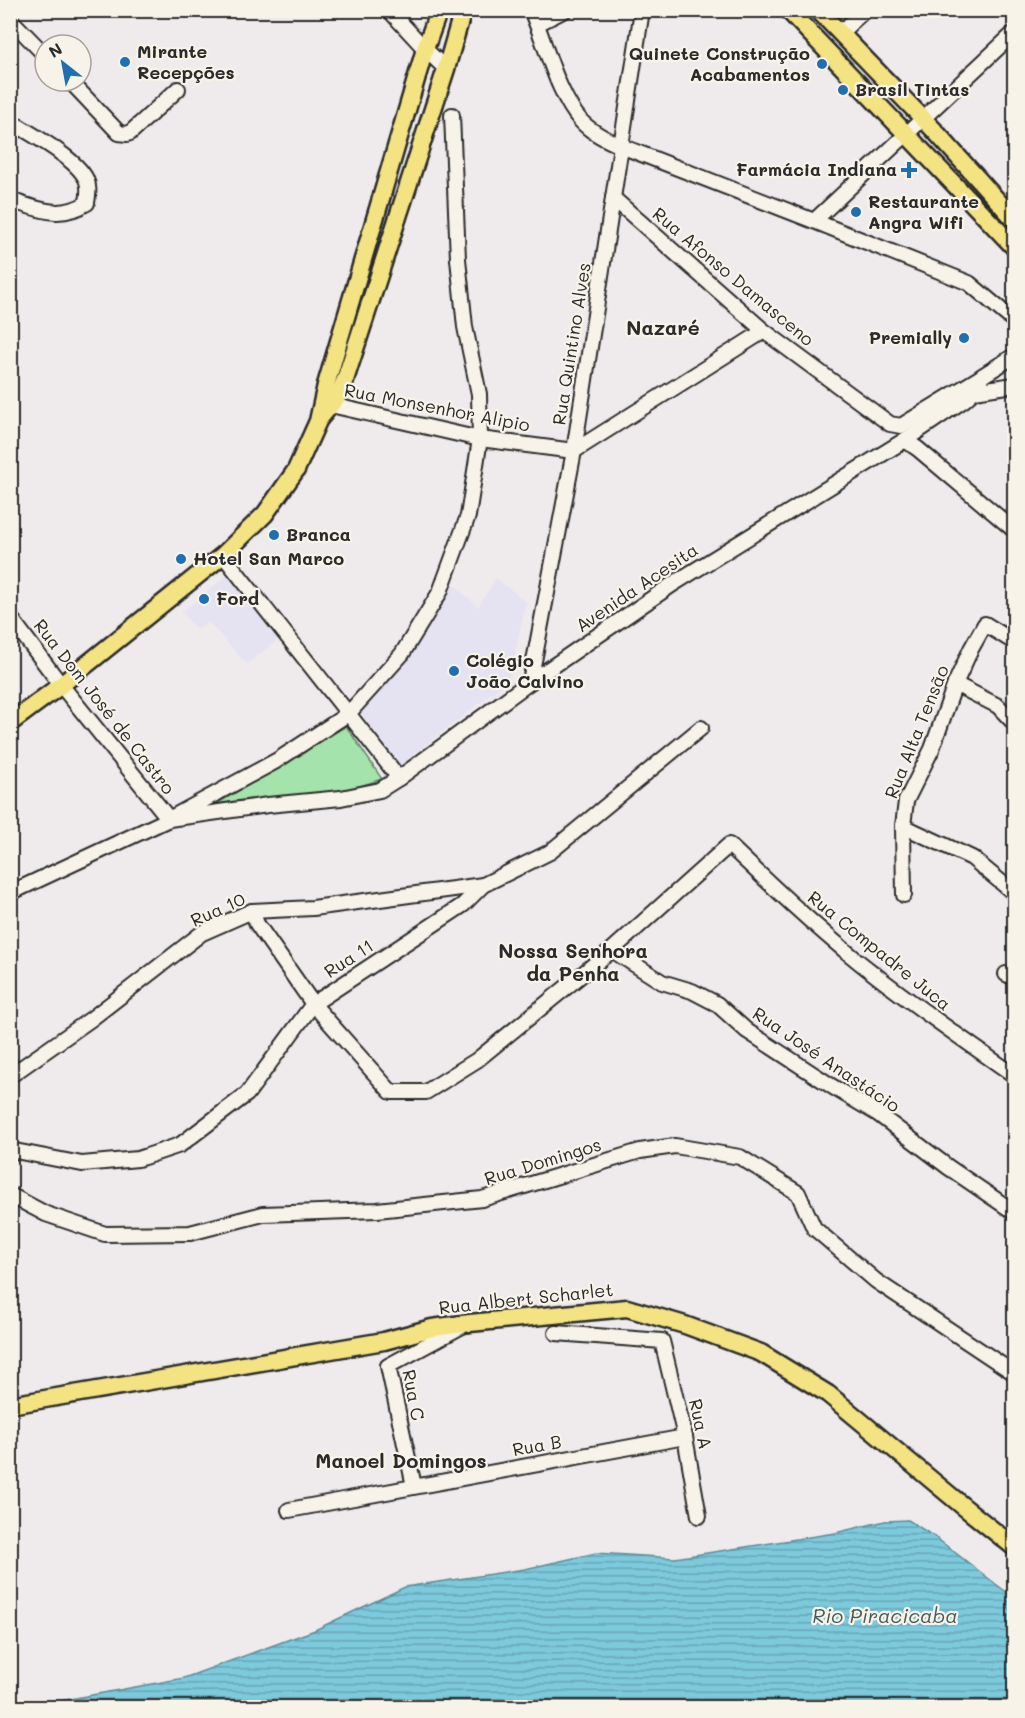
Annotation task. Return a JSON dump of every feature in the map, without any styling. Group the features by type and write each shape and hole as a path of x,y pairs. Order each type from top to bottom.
{"main road":[{"path":"10,723 223,555 265,514 296,470 326,404 425,50 439,10"},
{"path":"326,404 345,380 463,10"},
{"path":"788,10 1014,247"},
{"path":"818,10 923,119 1014,219"},
{"name":"Rua Albert Scharlet","path":"10,1405 384,1341 432,1328 627,1308 685,1325 761,1353 828,1394 1014,1547"}],"street":[{"path":"389,10 425,50 446,69"},
{"path":"531,10 558,80 582,122 599,136 969,283 1014,321"},
{"path":"537,24 565,10"},
{"name":"Rua Quintino Alves","path":"530,682 574,451 642,10"},
{"path":"840,33 865,10"},
{"path":"10,19 33,43"},
{"path":"814,221 1014,33"},
{"path":"81,93 119,133 123,134 130,132 178,89"},
{"path":"169,819 276,761 348,714 402,654 440,592 468,516 480,439 479,394 465,327 458,259 452,115"},
{"path":"10,121 76,165 87,180 89,190 87,203 75,210 63,212 48,212 10,200"},
{"name":"Rua Afonso Damasceno","path":"613,198 764,331 890,424 901,426 982,376"},
{"path":"574,451 764,331"},
{"path":"982,376 1014,356"},
{"name":"Avenida Acesita","path":"974,392 982,376"},
{"name":"Avenida Acesita","path":"10,893 169,819 268,805 341,798 380,790 530,682 673,584 905,440 974,392 1014,385"},
{"name":"Rua Monsenhor Alipio","path":"326,404 480,439 574,451"},
{"path":"905,440 1014,530"},
{"path":"223,555 399,778"},
{"name":"Rua Dom José de Castro","path":"10,617 61,685 169,819"},
{"name":"Rua Alta Tensão","path":"904,895 903,826 906,801 932,749 955,684 985,624 1014,642"},
{"path":"955,684 998,706 1014,723"},
{"name":"Rua 11","path":"10,1150 82,1164 138,1159 180,1145 247,1094 313,1004 463,905 483,885 550,852 701,728"},
{"path":"903,826 972,858 1014,893"},
{"name":"Rua Compadre Juca","path":"612,950 729,845 775,890 858,962 1014,1076"},
{"name":"Rua 10","path":"10,1077 91,1019 202,933 252,911 314,908 483,885"},
{"path":"252,911 257,924 313,1004 391,1092 426,1092 442,1084 477,1060 612,950"},
{"name":"Rua José Anastácio","path":"612,950 662,982 692,991 717,1004 747,1031 878,1114 948,1167 1014,1212"},
{"name":"Rua Domingos","path":"10,1195 46,1215 105,1234 190,1233 263,1214 376,1210 482,1199 640,1150 675,1146 740,1157 798,1193 814,1228 876,1281 1014,1372"},
{"name":"Rua C","path":"414,1486 387,1366 470,1323"},
{"name":"Rua A","path":"556,1333 662,1341 685,1437 699,1516"},
{"name":"Rua B","path":"289,1510 685,1437"}],"shaded area":[{"path":"228,575 280,638 247,664 208,622 197,630 182,612"},
{"name":"Colégio João Calvino","path":"496,578 526,602 509,680 400,765 361,713 404,661 446,597 450,581 478,607"}],"green space":[{"path":"346,726 382,779 344,791 215,805"}],"water":[{"name":"Rio Piracicaba","path":"908,1520 935,1537 1014,1598 1014,1707 27,1707 184,1678 315,1630 405,1587 525,1569 596,1553 675,1558 835,1533 885,1521"}],"place":[{"name":"Mirante Recepções","path":"125,62"},
{"name":"Quinete Construção Acabamentos","path":"822,64"},
{"name":"Brasil Tintas","path":"843,90"},
{"name":"Farmácia Indiana","path":"909,170"},
{"name":"Restaurante Angra Wifi","path":"856,212"},
{"name":"Premially","path":"964,338"},
{"name":"Branca","path":"274,535"},
{"name":"Hotel San Marco","path":"181,559"},
{"name":"Ford","path":"204,599"},
{"name":"Colégio João Calvino","path":"454,671"}],"district":[{"name":"Nazaré","path":"663,328"},
{"name":"Nossa Senhora da Penha","path":"573,962"},
{"name":"Manoel Domingos","path":"401,1461"}]}
